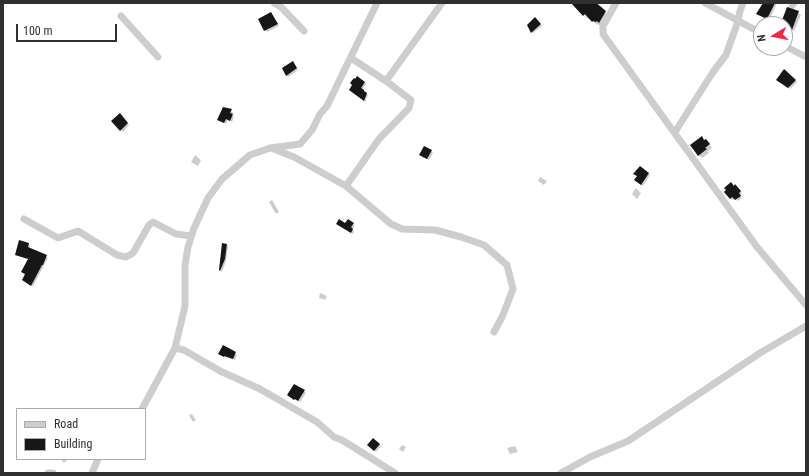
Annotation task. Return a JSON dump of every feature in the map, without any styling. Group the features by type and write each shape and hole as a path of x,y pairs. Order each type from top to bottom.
{"street":[{"path":"274,3 281,7 304,31"},
{"path":"143,408 174,348 185,306 185,265 188,247 208,198 222,178 250,154 270,148 300,144 312,130 320,114 327,106 377,3"},
{"path":"386,81 442,3"},
{"path":"616,3 603,26 603,34 757,247 806,304"},
{"path":"705,3 753,29"},
{"path":"674,132 713,72 726,55 743,3"},
{"path":"121,16 158,57"},
{"path":"793,50 806,57"},
{"path":"346,186 379,138 409,108 411,100 386,81 351,58"},
{"path":"270,148 294,158 346,186 391,224 402,229 435,230 484,245 507,265 513,289 503,316 494,332"},
{"path":"24,219 58,238 78,231 117,255 126,257 133,253 149,225 153,222 176,234 192,236"},
{"path":"561,473 590,457 628,441 760,353 806,326"},
{"path":"174,348 184,350 220,371 260,389 292,407 317,422 334,437 342,440 395,473"},
{"path":"92,473 98,460"},
{"path":"48,473 53,473"}],"building":[{"path":"571,3 596,3 606,11 599,23 597,21 592,22 585,14 583,16"},
{"path":"763,3 775,3 768,16 760,16 756,14"},
{"path":"787,7 799,11 793,27 793,16 784,16"},
{"path":"271,12 278,24 264,31 258,19"},
{"path":"535,17 541,24 531,33 527,25"},
{"path":"293,61 297,68 286,76 282,68"},
{"path":"784,69 796,80 788,88 776,80"},
{"path":"357,76 365,82 361,88 367,93 364,101 349,90 352,85 350,83"},
{"path":"223,107 232,109 230,113 233,114 230,121 226,119 224,123 217,120"},
{"path":"120,113 128,123 120,131 111,121"},
{"path":"702,136 704,140 706,139 710,144 705,148 707,149 698,156 690,145"},
{"path":"424,146 432,150 427,159 419,155"},
{"path":"640,166 649,173 641,185 634,180 637,176 633,174"},
{"path":"731,182 741,191 739,193 741,196 735,200 732,197 730,199 724,192 726,190 724,188"},
{"path":"339,219 345,223 348,219 354,223 351,227 353,229 351,233 336,224"},
{"path":"19,240 29,243 28,247 47,255 31,286 22,280 25,274 21,272 28,259 15,255"},
{"path":"222,243 227,244 225,259 220,271 219,270"},
{"path":"223,345 236,352 233,359 218,354"},
{"path":"294,384 305,390 298,401 287,395"},
{"path":"373,438 380,444 374,451 367,445"}]}
